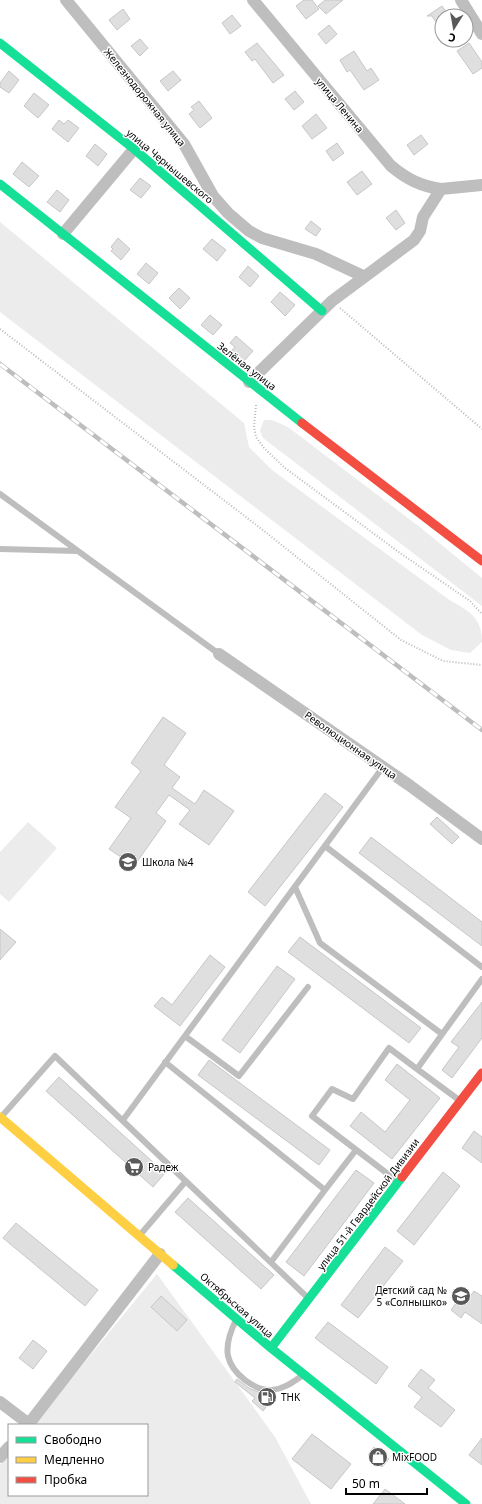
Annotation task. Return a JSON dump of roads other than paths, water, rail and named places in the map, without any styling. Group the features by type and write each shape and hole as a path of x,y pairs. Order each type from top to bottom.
{"street":[{"name":"Железнодорожная улица","path":"66,0 184,144 213,196 228,213 248,231 262,238 316,254 363,276"},
{"name":"улица Ленина","path":"253,0 391,166 405,178 416,184 441,189 482,185"},
{"path":"461,0 482,34"},
{"name":"улица Чернышевского","path":"0,43 134,149 322,311"},
{"path":"63,234 134,149"},
{"name":"Зелёная улица","path":"0,184 249,382 482,561"},
{"path":"249,382 332,301 363,276 414,240 420,231 423,217 441,189"},
{"name":"Революционная улица","path":"219,654 383,767 482,839"},
{"name":"улица 51-й Гвардейской Дивизии","path":"271,1348 482,1073"},
{"name":"Октябрьская улица","path":"0,1117 236,1319 466,1504"},
{"path":"0,1402 28,1424 160,1254"},
{"path":"0,1457 8,1448"}],"lane":[{"path":"0,494 219,654"},
{"path":"0,549 78,551"},
{"path":"122,1120 383,767"},
{"path":"325,846 482,967"},
{"path":"295,886 320,943 442,1034"},
{"path":"417,1069 482,978"},
{"path":"185,1036 240,1076 308,987"},
{"path":"398,1182 312,1116 332,1089 353,1099 389,1048 460,1101"},
{"path":"0,1117 55,1056 309,1299"},
{"path":"165,1062 325,1190"},
{"path":"271,1262 356,1150"},
{"path":"139,1236 186,1181"},
{"path":"236,1319 230,1332 228,1357 238,1375 253,1386 271,1390 289,1385 304,1374"}],"railway":[{"path":"0,364 482,730"}],"place":[{"name":"Школа №4","path":"128,862"},
{"name":"Радеж","path":"134,1167"},
{"name":"Детский сад № 5 «Солнышко»","path":"461,1296"},
{"name":"THK","path":"267,1397"},
{"name":"MixFOOD","path":"378,1457"}]}
